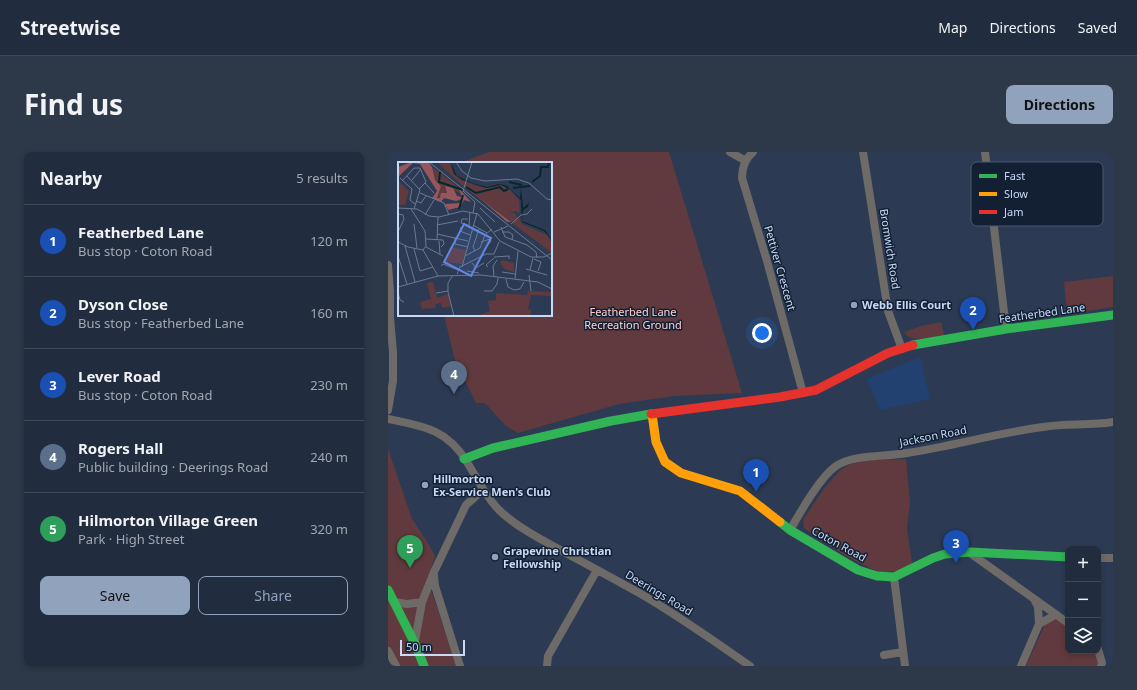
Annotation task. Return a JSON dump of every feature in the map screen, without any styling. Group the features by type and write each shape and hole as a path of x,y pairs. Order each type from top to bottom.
{"main road":[{"name":"Featherbed Lane","path":"464,459 493,448 611,421 816,390 888,353 912,345 1006,329 1113,315"},
{"name":"Coton Road","path":"652,414 656,442 665,462 681,473 740,491 790,530 858,570 877,576 894,577 933,558 946,554 970,552 1065,557"},
{"path":"388,590 415,644 424,666"}],"street":[{"path":"730,152 746,161"},
{"name":"Pettiver Crescent","path":"753,152 742,169 742,178 769,268 803,393"},
{"name":"Bromwich Road","path":"863,152 888,311 902,349"},
{"path":"985,152 986,162"},
{"path":"994,226 1006,329"},
{"path":"388,266 393,352 393,381 388,410"},
{"name":"Deerings Road","path":"388,419 422,426 439,434 454,445 483,490 498,509 516,524 680,618 750,666"},
{"name":"Jackson Road","path":"790,530 804,506 826,476 834,467 842,463 854,459 906,453 1045,426 1113,422"},
{"path":"415,644 422,602 434,572 466,505 483,490"},
{"path":"970,552 1065,621"},
{"path":"1101,558 1113,558"},
{"path":"547,666 548,656 597,570"},
{"path":"434,572 435,586 460,666"},
{"path":"894,577 905,666"},
{"path":"1022,666 1039,624 1038,607 1034,599"},
{"path":"394,602 407,604 422,602"},
{"path":"1039,624 1056,615"},
{"path":"388,651 396,666"},
{"path":"884,655 903,652"},
{"path":"1100,654 1102,662 1101,666"}],"shaded area":[{"path":"920,357 930,399 880,410 867,379"}],"green space":[{"name":"Featherbed Lane Recreation Ground","path":"489,152 669,152 742,393 674,396 619,404 518,433 506,426 485,403 476,403 455,360 444,316 552,316 552,162 463,162"},
{"path":"1113,276 1113,307 1067,314 1064,282"},
{"path":"941,322 944,335 917,339 907,336 904,332 921,326"},
{"path":"388,449 412,519 435,556 428,580 456,666 400,666 388,647"},
{"path":"906,459 910,502 907,528 912,564 906,570 880,573 844,555 804,528 803,520 828,484 845,467 858,462"},
{"path":"1056,619 1065,625 1065,654 1096,654 1098,666 1026,666 1045,624"}],"traffic: fast":[{"path":"913,345 1006,329 1113,315"},
{"path":"464,459 493,448 611,421 651,414"},
{"path":"780,522 790,530 858,570 877,576 894,577 933,558 945,554 970,552 1065,557"},
{"path":"388,590 415,644 424,666"}],"traffic: slow":[{"path":"652,414 656,442 665,462 681,473 740,491 780,522"}],"traffic: jam":[{"path":"651,414 780,397 816,390 888,353 913,345"}],"place":[{"name":"Webb Ellis Court","path":"854,305"},
{"name":"Dyson Close","path":"973,330"},
{"name":"Rogers Hall","path":"454,394"},
{"name":"Hillmorton Ex-Service Men's Club","path":"425,485"},
{"name":"Featherbed Lane","path":"756,492"},
{"name":"Grapevine Christian Fellowship","path":"495,557"},
{"name":"Lever Road","path":"956,563"},
{"name":"Hilmorton Village Green","path":"410,568"}]}
